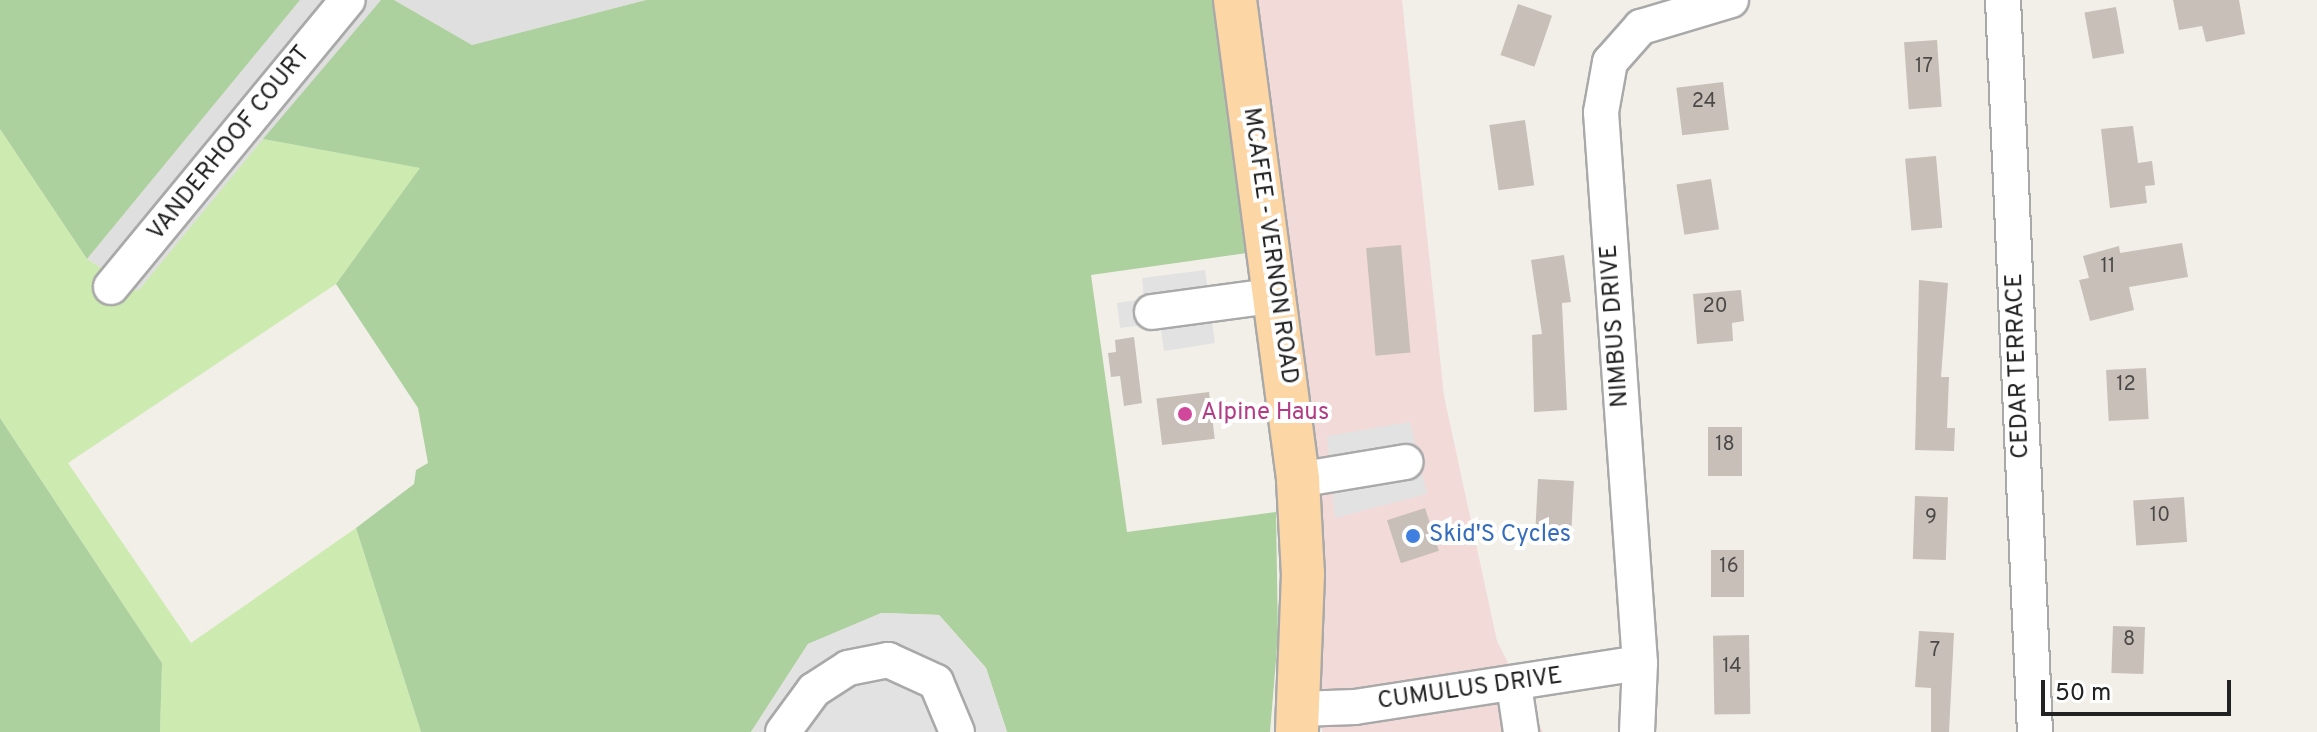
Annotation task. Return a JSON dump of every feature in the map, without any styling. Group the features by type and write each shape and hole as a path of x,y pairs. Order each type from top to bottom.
{"main road":[{"name":"MCAFEE - VERNON ROAD","path":"1235,0 1277,295 1298,480 1303,574 1298,720"}],"street":[{"name":"VANDERHOOF COURT","path":"111,287 348,0"},
{"name":"NIMBUS DRIVE","path":"1637,732 1640,663 1601,112 1610,62 1641,27 1731,0"},
{"name":"CEDAR TERRACE","path":"2003,0 2035,732"},
{"path":"1152,312 1277,295"},
{"path":"1298,480 1406,462"},
{"path":"783,732 814,690 848,668 888,660 936,682 957,732"},
{"name":"CUMULUS DRIVE","path":"1298,720 1355,707 1514,685 1640,663"},
{"path":"1514,685 1521,732"}],"shaded area":[{"path":"300,0 381,0 138,291 87,259"},
{"path":"394,0 646,0 472,45"},
{"path":"1253,0 1402,0 1444,396 1497,641 1543,732 1322,732 1319,572"},
{"path":"1205,270 1215,343 1164,351 1160,323 1120,328 1117,303 1144,299 1142,278"},
{"path":"1410,422 1427,494 1335,518 1327,436"},
{"path":"881,613 939,615 986,668 1007,732 751,732 808,644"}],"green space":[{"path":"0,0 300,0 87,259 0,129"},
{"path":"381,0 394,0 472,45 646,0 1213,0 1247,253 1091,275 1127,532 1276,512 1278,636 1270,732 1007,732 986,668 939,615 882,613 808,644 751,732 421,732 356,528 414,484 416,470 428,463 418,408 336,284 420,168 263,139"},
{"path":"0,129 87,259 138,291 263,139 421,168 336,284 68,463 191,643 356,528 421,732 160,732 162,663 0,418"},
{"path":"0,418 162,663 160,732 0,732"}],"building":[{"path":"2173,0 2239,0 2245,34 2206,42 2202,26 2179,30"},
{"path":"1518,4 1552,16 1534,67 1500,55"},
{"path":"2116,7 2124,53 2093,59 2084,13"},
{"path":"1937,40 1942,107 1909,109 1904,42"},
{"path":"1723,82 1729,130 1682,135 1676,88"},
{"path":"1525,120 1534,185 1499,190 1489,125"},
{"path":"2133,126 2138,163 2152,161 2155,185 2145,186 2147,203 2110,208 2101,129"},
{"path":"1936,156 1942,228 1911,230 1905,159"},
{"path":"1711,179 1719,229 1684,235 1676,184"},
{"path":"2182,243 2188,277 2129,287 2134,310 2090,321 2079,280 2089,278 2083,256 2119,246 2120,253"},
{"path":"1401,245 1410,353 1376,356 1366,248"},
{"path":"1564,255 1571,302 1562,303 1567,410 1534,412 1532,335 1542,334 1531,260"},
{"path":"1919,280 1948,283 1941,377 1949,377 1947,428 1955,428 1954,451 1915,450"},
{"path":"1741,290 1744,321 1732,323 1733,341 1697,344 1693,294"},
{"path":"1134,337 1142,403 1124,406 1120,376 1111,377 1108,353 1116,352 1115,340"},
{"path":"2146,368 2149,419 2109,421 2106,370"},
{"name":"Alpine Haus","path":"1209,392 1215,439 1162,445 1156,398"},
{"path":"1708,427 1742,427 1742,476 1708,476"},
{"path":"1538,479 1574,481 1572,527 1536,525"},
{"path":"1915,496 1948,497 1946,560 1913,559"},
{"path":"2184,497 2187,542 2136,545 2133,501"},
{"name":"Skid'S Cycles","path":"1425,508 1439,551 1401,563 1387,520"},
{"path":"1711,550 1744,550 1744,597 1711,597"},
{"path":"2113,626 2145,627 2143,674 2111,673"},
{"path":"1919,631 1954,633 1949,732 1931,732 1931,688 1915,687"},
{"path":"1749,635 1750,714 1714,715 1713,636"}],"place":[{"name":"Alpine Haus","path":"1185,414"},
{"name":"Skid'S Cycles","path":"1413,536"}]}
